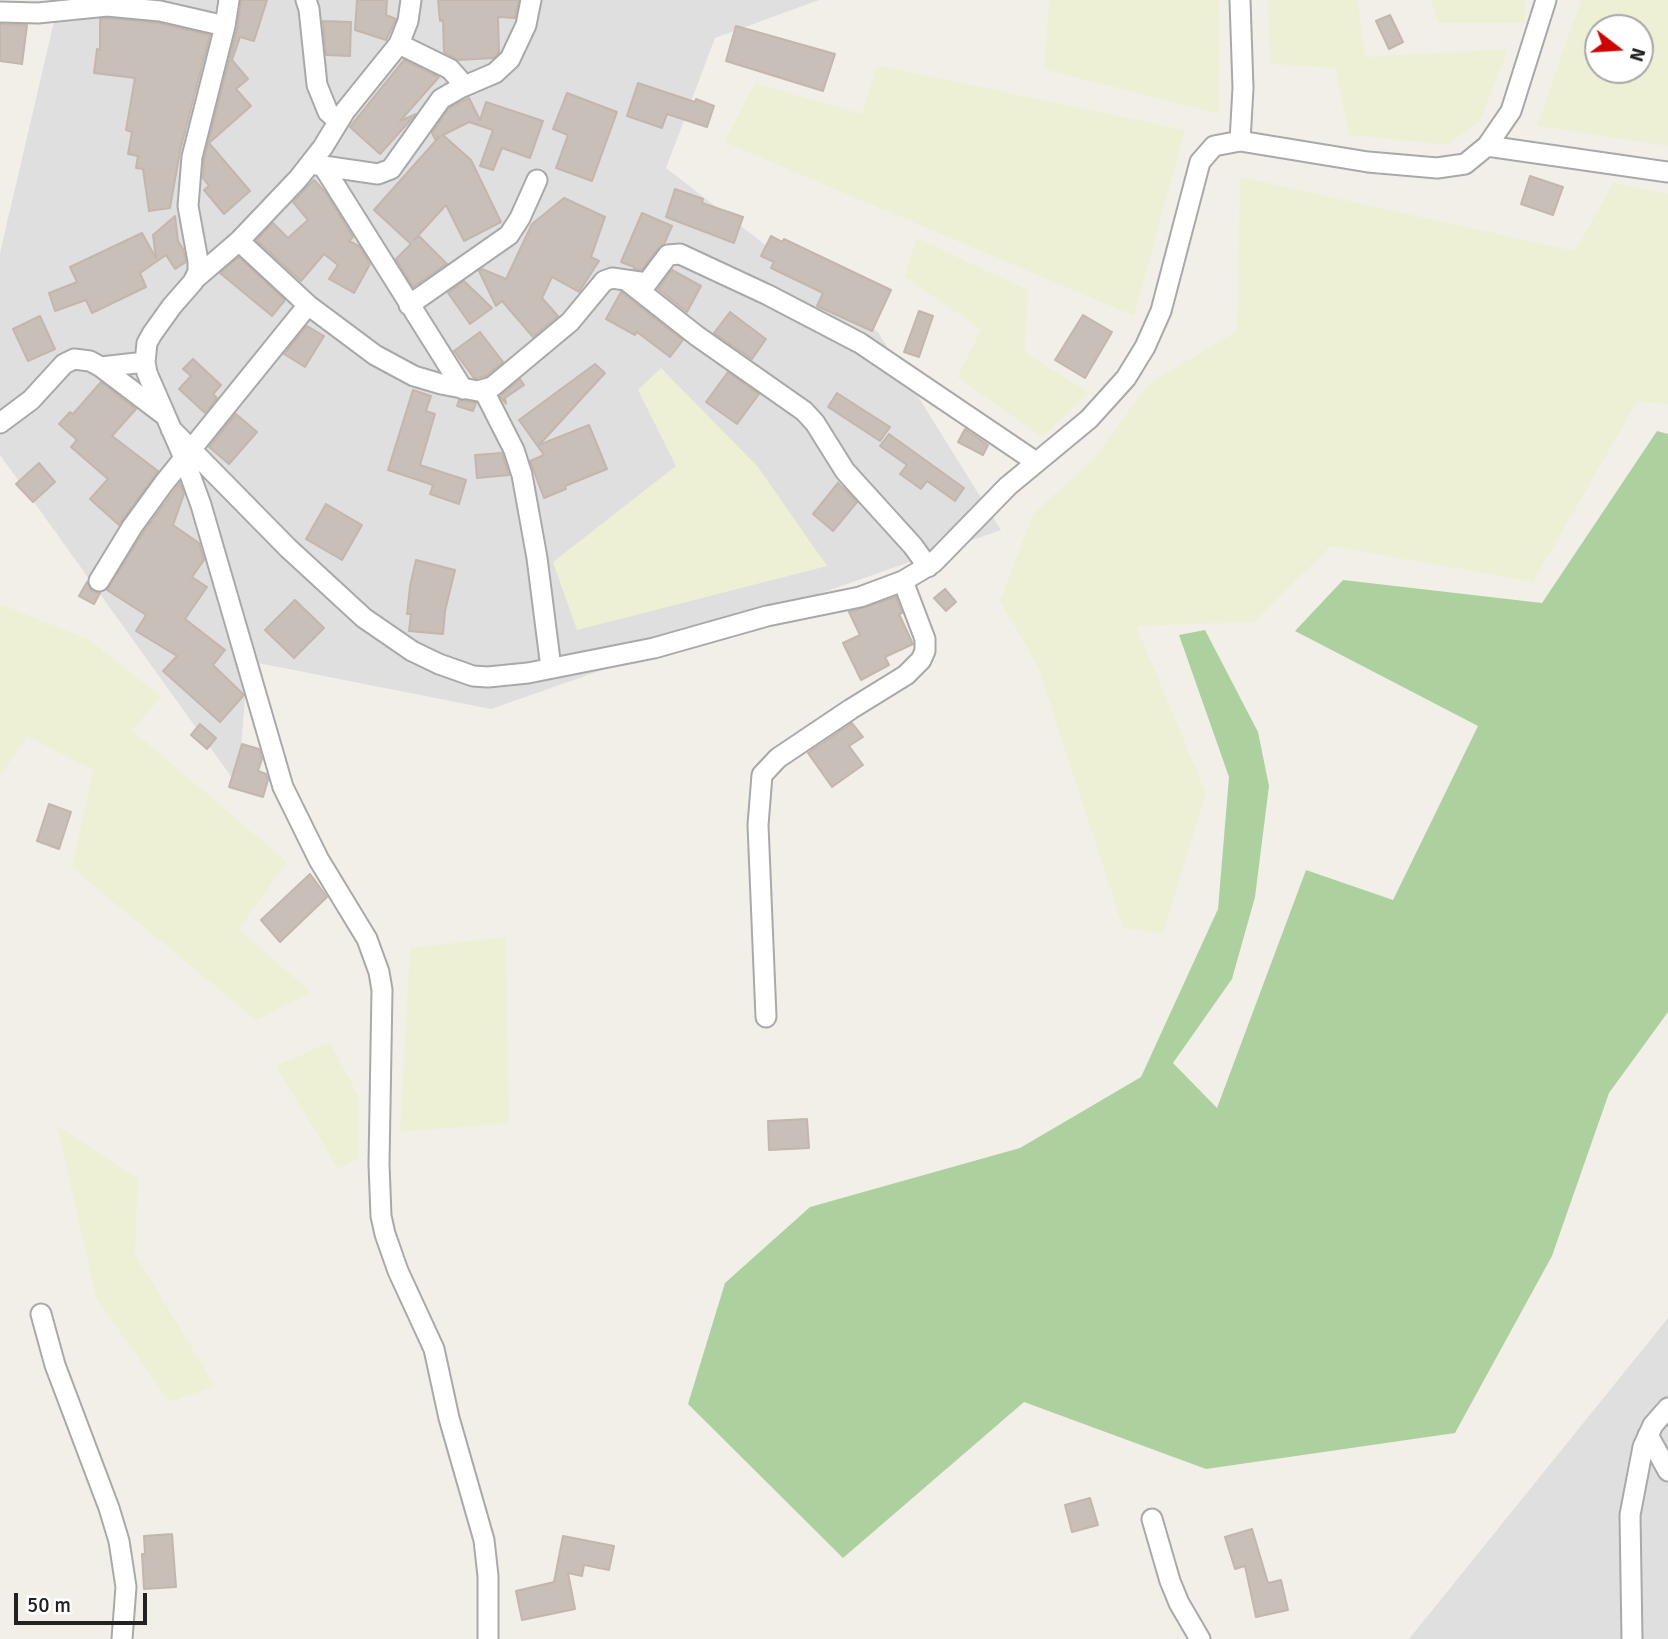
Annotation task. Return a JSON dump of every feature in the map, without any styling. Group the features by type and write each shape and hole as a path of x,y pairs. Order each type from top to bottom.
{"street":[{"path":"196,278 198,261 188,206 192,157 229,0"},
{"path":"306,0 313,65 322,100 328,112 338,121"},
{"path":"411,0 408,21 399,44 338,121 317,165 298,179 239,242 196,278 152,334 147,343 145,362 168,422 188,453 335,594 412,651 473,676 497,676 551,668 654,648 767,616 860,597 903,581 928,567 1036,462 1089,419 1126,378 1145,347 1161,311 1200,162 1214,146 1240,141 1368,162 1437,168 1465,164 1487,146 1510,111 1546,0"},
{"path":"317,165 366,173 384,173 391,169 441,99 495,73 510,59 526,25 531,0"},
{"path":"1240,0 1243,88 1240,141"},
{"path":"0,12 38,13 119,6 160,11 225,26"},
{"path":"399,44 450,69 465,86"},
{"path":"322,100 362,90"},
{"path":"1487,146 1668,172"},
{"path":"317,165 463,389"},
{"path":"409,305 509,234 520,218 537,180"},
{"path":"239,242 308,305 375,355 414,376 463,389 484,391 570,322 608,278 647,283 668,255 680,254 768,295 860,343 1036,462"},
{"path":"626,280 697,336 804,411 815,423 850,478 904,536 928,567"},
{"path":"99,581 132,527 188,453 308,305"},
{"path":"0,423 31,400 69,361 81,359 102,367 168,422"},
{"path":"102,367 145,362"},
{"path":"484,391 514,450 522,475 535,546 551,668"},
{"path":"188,453 284,787 319,860 367,939 379,972 382,990 379,1164 381,1216 384,1234 398,1271 435,1349 449,1418 484,1539 488,1576 488,1639"},
{"path":"766,1017 758,825 762,775 778,758 906,675 921,660 925,651 925,639 903,581"},
{"path":"41,1314 55,1365 119,1541 126,1587 122,1639"},
{"path":"1632,1639 1630,1515 1638,1463 1653,1424 1668,1408"},
{"path":"1648,1435 1668,1471"},
{"path":"1152,1519 1170,1581 1179,1603 1200,1639"}],"shaded area":[{"path":"59,0 819,0 715,38 666,168 878,332 1001,530 491,709 248,661 238,786 0,455 0,253"},
{"path":"1668,1318 1668,1639 1409,1639"}],"green space":[{"path":"1049,0 1219,0 1219,114 1044,69"},
{"path":"1268,0 1358,0 1365,57 1508,49 1480,121 1447,145 1349,135 1335,68 1270,64"},
{"path":"1431,0 1525,0 1525,23 1438,23"},
{"path":"1581,0 1668,0 1668,146 1537,126"},
{"path":"877,65 1185,130 1134,316 724,142 755,83 862,114"},
{"path":"1240,177 1575,251 1613,183 1668,194 1668,404 1637,402 1533,582 1331,546 1254,622 1136,626 1206,793 1163,933 1123,928 1038,667 1000,601 1033,514 1096,456 1148,384 1237,331"},
{"path":"917,238 1028,290 1025,352 1089,393 1042,437 957,377 981,329 904,277"},
{"path":"661,368 758,467 827,566 577,630 553,562 676,466 638,390"},
{"path":"1657,431 1668,434 1668,1012 1609,1093 1552,1256 1455,1433 1206,1469 1024,1402 843,1558 688,1404 725,1283 810,1207 1020,1148 1141,1077 1218,909 1229,777 1179,635 1205,630 1258,732 1269,786 1255,897 1232,979 1173,1063 1217,1108 1306,870 1393,900 1478,726 1295,631 1343,580 1542,603"},
{"path":"0,604 90,640 161,697 132,730 287,862 239,929 311,992 256,1020 72,868 93,770 27,736 0,777"},
{"path":"506,937 509,1123 400,1132 410,948"},
{"path":"330,1042 358,1096 359,1158 338,1169 276,1066"},
{"path":"57,1125 138,1179 135,1254 215,1386 169,1402 96,1298"}],"building":[{"path":"241,0 267,0 254,41 240,37 232,60 248,79 236,89 251,106 209,143 250,191 224,214 204,190 209,186 203,178 204,159 237,29"},
{"path":"357,0 387,0 386,15 396,19 386,40 355,30"},
{"path":"438,0 519,0 515,18 498,17 499,52 494,58 458,60 444,52 443,20 440,21"},
{"path":"1390,15 1403,42 1389,49 1376,21"},
{"path":"100,19 158,23 210,35 180,151 170,208 149,211 143,169 136,168 138,156 128,154 132,132 126,130 135,78 94,73 97,49 100,50"},
{"path":"323,21 351,22 350,56 326,55"},
{"path":"0,24 27,25 22,64 0,61"},
{"path":"736,26 835,54 823,91 726,61"},
{"path":"404,60 439,77 400,121 416,114 380,154 350,127"},
{"path":"638,83 714,106 707,127 667,114 662,128 627,116"},
{"path":"567,93 617,112 592,181 556,168 568,135 553,129"},
{"path":"469,98 480,120 486,102 543,121 530,158 502,148 493,170 480,166 493,130 469,122 443,135 471,160 501,222 464,241 446,205 414,240 419,236 447,264 413,287 396,259 411,244 374,210 440,136 435,139 432,133 449,108"},
{"path":"1530,176 1563,187 1553,215 1521,204"},
{"path":"314,180 326,193 353,237 349,241 359,246 370,264 354,293 329,279 338,265 324,254 301,281 256,240 273,223 288,238 308,220 293,202"},
{"path":"675,189 703,199 702,203 743,217 734,243 666,217"},
{"path":"564,198 605,217 591,257 599,261 579,292 552,277 542,298 558,316 533,337 502,301 496,306 479,271 482,269 506,279 532,224"},
{"path":"642,213 672,226 664,244 642,270 621,262"},
{"path":"175,216 178,241 186,262 175,269 166,255 140,273 146,287 92,313 86,300 55,311 49,293 77,282 70,267 142,233 156,258 153,235"},
{"path":"771,236 782,242 784,239 891,290 872,331 817,306 823,293 771,268 774,262 761,256"},
{"path":"239,257 285,300 272,316 220,273"},
{"path":"672,270 701,286 687,312 658,289"},
{"path":"464,281 492,308 470,324 448,293"},
{"path":"621,292 683,340 670,357 637,332 635,335 606,319"},
{"path":"919,311 933,316 919,357 904,352"},
{"path":"730,312 766,339 752,359 714,333"},
{"path":"1083,315 1112,332 1085,378 1055,360"},
{"path":"40,316 55,349 28,361 13,329"},
{"path":"307,326 324,336 305,367 284,354"},
{"path":"480,332 503,362 486,376 474,378 454,351"},
{"path":"193,359 221,385 213,394 217,398 205,413 179,389 191,376 183,369"},
{"path":"595,364 605,373 539,445 589,425 607,469 565,486 566,489 544,498 530,461 544,455 519,420"},
{"path":"728,372 759,394 737,424 706,402"},
{"path":"520,379 524,385 505,398 506,404 500,396"},
{"path":"101,382 136,409 112,436 158,471 119,525 90,499 108,479 71,447 77,440 59,424 70,412 73,414"},
{"path":"413,390 431,396 426,411 435,414 420,465 466,480 459,504 430,494 433,485 388,470"},
{"path":"837,393 890,427 880,441 828,407"},
{"path":"459,400 476,403 473,411 457,406"},
{"path":"236,414 257,432 229,464 209,447"},
{"path":"965,429 988,445 983,455 958,442"},
{"path":"889,434 964,488 955,501 927,481 921,489 900,474 907,465 880,446"},
{"path":"502,453 509,475 477,478 475,455"},
{"path":"39,463 55,482 33,502 16,484"},
{"path":"180,483 184,494 173,525 199,543 204,560 192,577 207,587 185,619 225,650 213,665 244,695 220,722 163,671 177,656 136,631 146,615 107,590 142,534"},
{"path":"838,483 857,502 833,531 813,514"},
{"path":"326,504 362,525 342,560 306,539"},
{"path":"416,560 455,570 445,611 443,634 409,631 411,614 407,614"},
{"path":"87,582 92,591 100,593 94,604 79,596"},
{"path":"945,589 956,602 946,611 934,598"},
{"path":"896,597 902,613 899,614 913,644 885,657 889,665 861,680 843,643 860,635 849,612"},
{"path":"295,600 324,628 294,658 265,630"},
{"path":"852,723 863,737 849,746 863,765 832,787 808,753"},
{"path":"200,724 216,738 207,749 191,735"},
{"path":"242,744 259,749 262,759 258,771 266,774 268,780 263,797 229,787"},
{"path":"49,804 71,812 59,849 37,841"},
{"path":"310,874 327,897 280,942 261,920"},
{"path":"807,1119 809,1148 769,1150 768,1121"},
{"path":"1090,1498 1098,1525 1072,1532 1065,1505"},
{"path":"1252,1529 1268,1583 1281,1580 1288,1610 1256,1617 1245,1566 1235,1569 1225,1537"},
{"path":"172,1534 176,1587 144,1589 144,1536"},
{"path":"563,1536 614,1546 609,1570 584,1565 582,1576 568,1573 575,1609 522,1620 516,1591 554,1582"}]}
